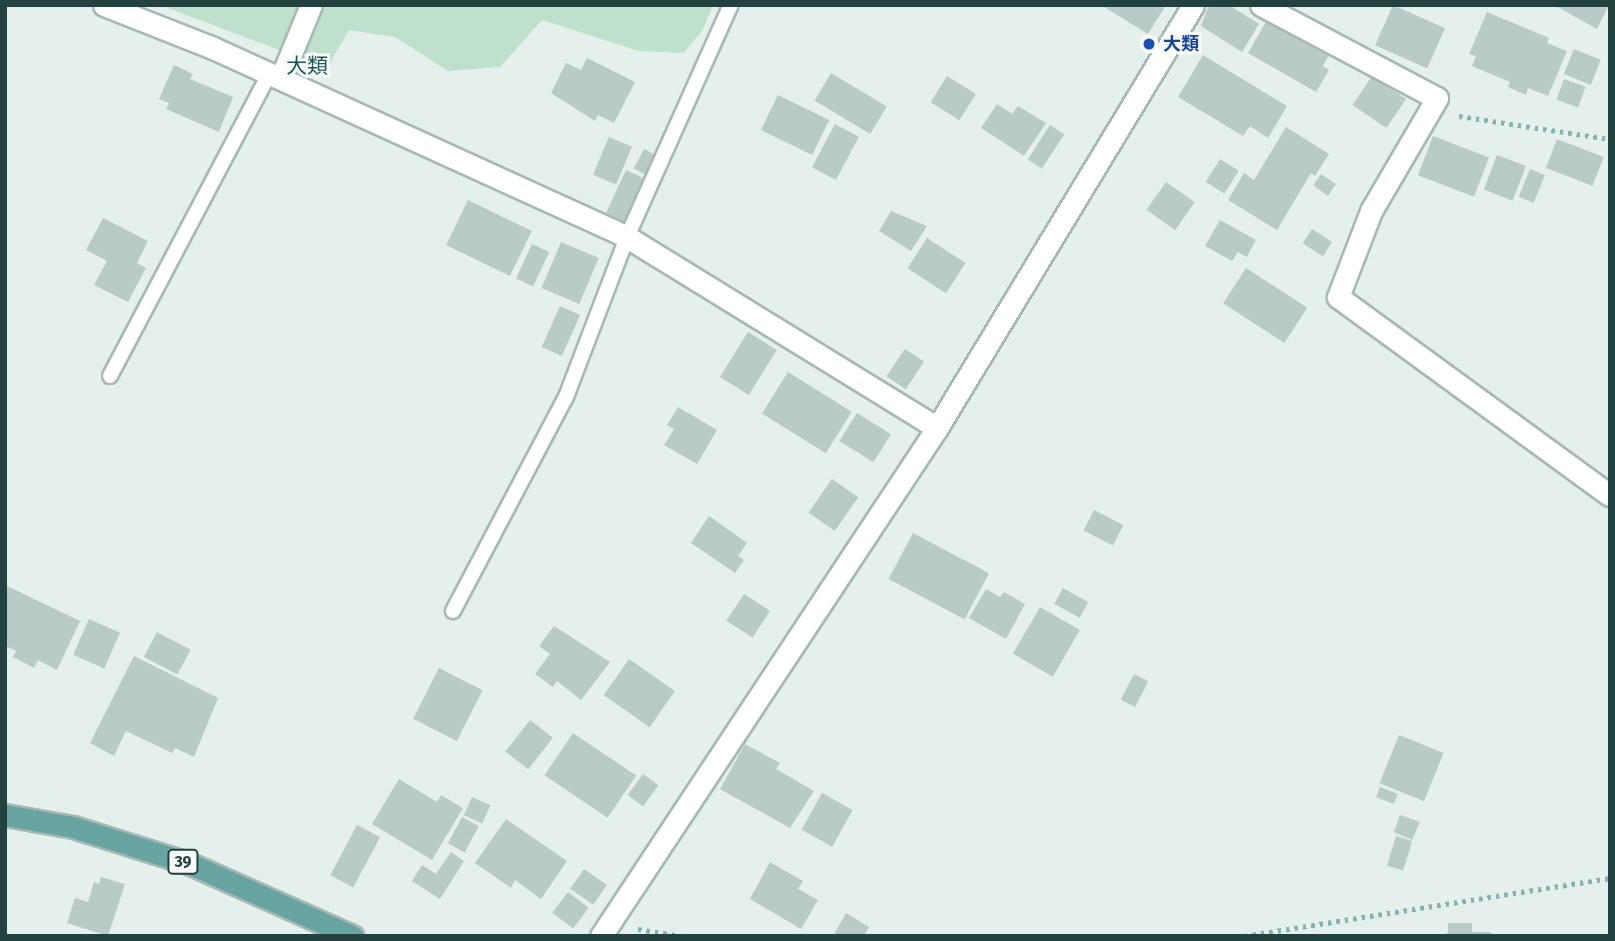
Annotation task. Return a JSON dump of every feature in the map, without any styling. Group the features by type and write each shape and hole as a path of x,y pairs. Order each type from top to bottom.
{"main road":[{"name":"39","path":"5,815 73,828 188,863 352,936"}],"street":[{"path":"104,5 276,75 627,237 937,428"},
{"path":"276,75 312,5"},
{"path":"605,930 937,428 1193,5"},
{"path":"1261,5 1437,98 1371,211 1338,297 1610,495"}],"lane":[{"path":"453,611 566,397 627,237 731,5"},
{"path":"110,376 276,75"}],"path":[{"path":"1437,98 1460,116 1506,126 1593,133 1610,139"},
{"path":"1244,936 1610,878"},
{"path":"605,930 681,936"}],"green space":[{"path":"160,5 713,5 703,29 684,53 639,51 542,20 500,67 448,71 395,37 349,30 327,68"}],"building":[{"path":"1101,5 1166,5 1148,34"},
{"path":"1209,5 1229,5 1259,24 1242,52 1201,26"},
{"path":"1393,5 1445,28 1427,68 1375,45"},
{"path":"1554,5 1609,5 1597,29"},
{"path":"1487,12 1549,38 1547,43 1567,51 1548,96 1528,88 1526,95 1508,87 1510,82 1472,66 1476,56 1469,54"},
{"path":"1267,20 1329,55 1323,66 1329,70 1316,92 1248,53"},
{"path":"1574,49 1601,60 1591,85 1564,74"},
{"path":"1203,55 1287,106 1268,138 1250,126 1243,136 1178,97"},
{"path":"587,58 635,82 614,123 598,115 595,121 551,93 566,63 581,70"},
{"path":"174,65 193,74 190,79 233,97 219,132 166,109 169,103 159,99"},
{"path":"831,73 887,106 870,134 815,100"},
{"path":"947,76 976,94 959,120 931,102"},
{"path":"1372,76 1406,99 1386,128 1352,105"},
{"path":"1564,79 1586,87 1578,108 1556,100"},
{"path":"778,95 829,120 812,155 761,130"},
{"path":"997,104 1012,114 1018,106 1046,123 1024,156 981,128"},
{"path":"835,124 859,137 836,180 812,167"},
{"path":"1050,125 1064,134 1042,169 1028,159"},
{"path":"1286,127 1329,154 1315,176 1311,173 1277,230 1228,200 1244,173 1254,180"},
{"path":"1433,136 1489,158 1474,197 1418,175"},
{"path":"609,137 632,147 616,185 593,175"},
{"path":"1557,139 1604,157 1593,186 1546,168"},
{"path":"644,149 657,156 647,175 634,168"},
{"path":"1497,155 1526,166 1513,201 1484,190"},
{"path":"1220,159 1239,171 1224,194 1206,182"},
{"path":"1530,169 1545,175 1534,203 1519,197"},
{"path":"626,170 645,179 624,223 605,214"},
{"path":"1321,174 1336,184 1328,196 1313,186"},
{"path":"1166,182 1195,202 1175,230 1146,210"},
{"path":"468,200 532,231 510,276 446,245"},
{"path":"891,211 927,226 911,251 879,231"},
{"path":"103,218 148,241 137,263 146,268 128,302 94,285 107,261 86,250"},
{"path":"1220,220 1256,240 1247,257 1238,252 1232,261 1205,246"},
{"path":"1312,229 1332,242 1323,256 1303,243"},
{"path":"927,238 966,263 946,293 907,268"},
{"path":"561,242 599,258 579,304 541,288"},
{"path":"532,244 549,252 533,286 516,278"},
{"path":"1246,268 1307,308 1284,343 1223,303"},
{"path":"560,306 580,315 562,356 542,347"},
{"path":"748,332 777,350 749,395 720,377"},
{"path":"905,349 924,362 906,389 887,376"},
{"path":"788,372 852,412 826,453 762,414"},
{"path":"678,407 717,430 697,464 664,445 674,429 667,425"},
{"path":"857,413 891,434 873,462 840,441"},
{"path":"832,479 858,497 835,531 808,513"},
{"path":"1094,510 1123,525 1113,545 1084,530"},
{"path":"709,516 747,543 738,556 744,560 735,573 691,543"},
{"path":"913,533 989,573 965,619 889,579"},
{"path":"5,585 80,621 57,670 38,660 34,668 13,657 16,651 5,646"},
{"path":"1063,588 1088,602 1080,618 1054,604"},
{"path":"986,589 1000,597 1004,592 1025,604 1006,639 969,618"},
{"path":"744,594 770,611 753,638 727,621"},
{"path":"1040,607 1080,630 1053,677 1013,654"},
{"path":"89,619 120,633 104,668 73,655"},
{"path":"554,626 610,662 581,700 557,681 553,687 535,674 550,654 539,646"},
{"path":"157,632 191,650 177,675 144,657"},
{"path":"134,656 218,698 194,757 175,748 172,753 126,731 114,756 90,743"},
{"path":"629,659 675,691 650,727 604,695"},
{"path":"439,668 483,690 457,741 413,719"},
{"path":"1134,674 1148,681 1135,707 1121,700"},
{"path":"530,720 553,738 528,769 505,752"},
{"path":"573,733 636,775 607,818 544,775"},
{"path":"1399,735 1444,753 1424,801 1380,783"},
{"path":"745,744 780,763 776,769 814,791 790,828 720,789"},
{"path":"643,774 658,785 643,806 628,795"},
{"path":"399,779 437,802 441,795 463,808 432,860 372,824"},
{"path":"1380,787 1398,794 1394,804 1376,797"},
{"path":"822,793 853,810 832,847 802,830"},
{"path":"472,797 490,805 482,823 464,815"},
{"path":"1400,815 1420,822 1412,840 1394,832"},
{"path":"462,817 479,826 465,852 448,843"},
{"path":"506,819 567,861 541,899 515,880 511,888 475,863"},
{"path":"357,825 380,837 353,888 330,875"},
{"path":"1396,836 1412,841 1403,871 1387,866"},
{"path":"451,852 464,861 440,899 412,881 422,865 436,874"},
{"path":"770,862 803,881 798,889 818,900 801,929 750,899"},
{"path":"584,869 607,885 593,905 570,889"},
{"path":"101,877 125,884 108,936 67,923 75,898 88,902 94,882 99,884"},
{"path":"568,892 589,908 573,928 552,913"},
{"path":"846,913 869,927 864,936 833,936"},
{"path":"1448,923 1472,923 1472,932 1491,932 1491,936 1438,936 1448,933"}],"place":[{"name":"大類","path":"1149,44"}],"district":[{"name":"大類","path":"307,66"}]}
